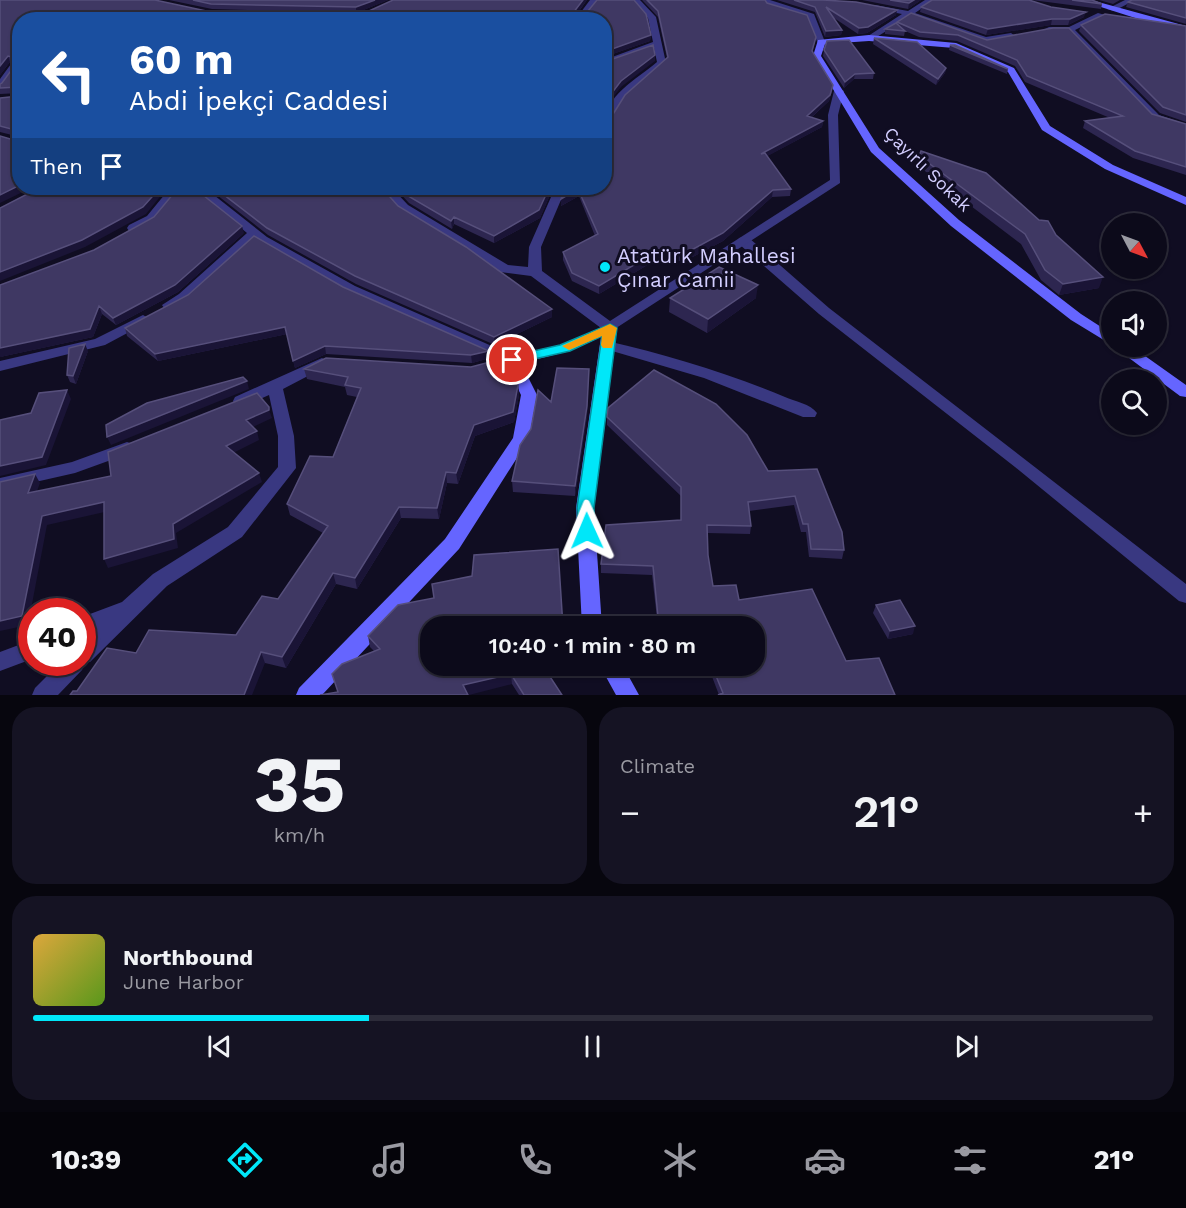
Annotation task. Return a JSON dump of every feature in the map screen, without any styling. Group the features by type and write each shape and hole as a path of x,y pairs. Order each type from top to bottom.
{"street":[{"path":"612,110 620,98 662,63 656,44 652,17 636,0"},
{"name":"Çayırlı Sokak","path":"766,0 770,4 811,16 821,42 817,56 875,150 955,224 1101,334"},
{"path":"868,38 930,0"},
{"path":"1083,0 1157,22 1186,28"},
{"path":"1112,9 1131,0"},
{"path":"866,5 908,13 968,32 985,40 1024,34"},
{"path":"1081,12 1157,22"},
{"path":"1042,30 1070,29 1101,15"},
{"path":"1070,29 1155,117 1186,127"},
{"path":"821,42 868,38 956,46 1011,69 1046,128 1109,167 1186,201"},
{"path":"612,60 656,44"},
{"path":"0,86 12,72"},
{"path":"482,367 609,336 744,241 836,181 833,115 839,91"},
{"path":"121,235 151,219 170,195"},
{"path":"207,195 254,234 350,289 512,360 529,395 520,439 452,544 307,695"},
{"path":"392,195 404,208 505,268 535,272 609,336 653,355 696,369 809,413"},
{"path":"535,272 535,247 558,195"},
{"path":"0,366 100,342 184,297 254,234"},
{"path":"744,241 824,311 1021,463 1186,595"},
{"path":"591,616 585,508 609,336"},
{"path":"1136,357 1186,392"},
{"path":"227,406 275,387 326,361 338,361"},
{"path":"96,641 160,580 235,532 287,468 286,436 275,387"},
{"path":"0,484 75,467 142,442"},
{"path":"96,621 130,607"},
{"path":"0,662 18,655"},
{"path":"43,695 61,676"},
{"path":"617,676 628,695"}],"building":[{"path":"0,0 155,0 211,12 12,12 12,57 8,56 0,66"},
{"path":"193,0 375,0 356,7 211,4"},
{"path":"393,0 583,0 574,12 367,12"},
{"path":"597,0 634,0 646,14 651,35 612,49 612,12 587,12"},
{"path":"647,0 765,0 767,3 807,15 816,37 812,51 833,85 830,95 807,116 823,121 761,154 765,153 791,189 773,190 723,233 686,253 654,253 599,286 572,273 563,252 598,234 581,195 612,195 612,116 625,95 668,57 658,11"},
{"path":"794,0 856,2 897,10 868,27 859,28 826,7 842,30 826,31 815,7"},
{"path":"890,0 914,0 909,3"},
{"path":"932,0 1029,0 1051,7 1086,12 1070,19 1052,19 988,29 921,7"},
{"path":"1072,0 1092,0 1102,4"},
{"path":"1132,0 1186,0 1186,18 1128,2"},
{"path":"911,13 987,40 1053,28 1069,28 1152,114 1186,124 1186,167 1135,151 1085,121 1123,116 1027,76 1017,60 958,35 920,32 897,22"},
{"path":"1105,14 1186,26 1186,115 1163,107 1081,25"},
{"path":"896,23 905,31 885,29"},
{"path":"874,38 917,42 946,68 938,79"},
{"path":"849,40 874,73 855,74 845,82 824,50 827,41"},
{"path":"653,45 655,55 621,81 612,93 612,59"},
{"path":"950,45 955,45 1008,69"},
{"path":"12,69 12,87 0,88"},
{"path":"12,97 12,129 0,126 0,98"},
{"path":"0,136 12,140 12,189 0,195"},
{"path":"921,151 986,173 1039,220 1048,221 1056,235 1101,277 1063,284 1045,270 1025,234 919,156"},
{"path":"25,195 154,195 143,207 82,240 0,272 0,208"},
{"path":"172,195 203,195 242,226 175,285 113,318 99,306 90,329 0,348 0,285 94,250 154,217"},
{"path":"224,195 388,195 398,206 466,247 552,309 494,337 355,276 267,228"},
{"path":"546,195 539,210 494,236 454,217 451,221 408,196"},
{"path":"254,236 343,287 489,351 471,355 325,346 293,361 285,327 155,354 125,328 188,295"},
{"path":"719,267 758,285 708,319 670,298"},
{"path":"85,344 73,376 67,375 69,348"},
{"path":"326,358 471,367 501,359 508,365 518,385 513,412 474,425 456,473 446,472 437,508 399,507 355,578 333,573 282,657 261,652 244,695 70,695 73,691 77,691 87,676 96,676 96,664 107,648 136,653 149,630 236,635 262,596 278,599 328,526 287,504 310,456 333,457 361,388 345,385 348,377 304,369"},
{"path":"557,368 589,369 587,406 575,486 512,481 520,445 531,429 538,390 551,402"},
{"path":"654,370 716,404 747,435 768,471 817,469 842,532 844,550 811,549 808,524 803,524 795,496 748,502 751,526 707,525 708,555 713,586 736,585 739,600 812,589 846,661 879,658 895,695 718,695 723,693 716,676 765,676 765,616 658,616 653,566 601,564 606,525 681,520 681,487 607,417 608,408"},
{"path":"243,377 247,381 107,437 106,425 147,403"},
{"path":"67,390 42,457 0,466 0,420 31,413 39,393"},
{"path":"257,393 269,407 269,410 246,420 257,431 226,446 259,473 173,524 174,539 104,559 104,502 42,516 26,598 18,598 18,617 0,621 0,482 35,474 28,493 111,476 108,452"},
{"path":"558,549 562,616 420,616 420,676 502,676 463,685 468,695 320,695 338,692 332,674 342,664 380,649 368,636 398,605 434,598 432,584 472,576 474,555"},
{"path":"900,600 915,626 890,631 876,605"},
{"path":"512,676 550,676 562,695 524,695"}],"slow traffic":[{"path":"569,346 610,328 607,345"}],"place":[{"name":"Atatürk Mahallesi Çınar Camii","path":"605,267"}],"route":[{"path":"512,360 565,348 610,328 585,508 587,531"}]}
